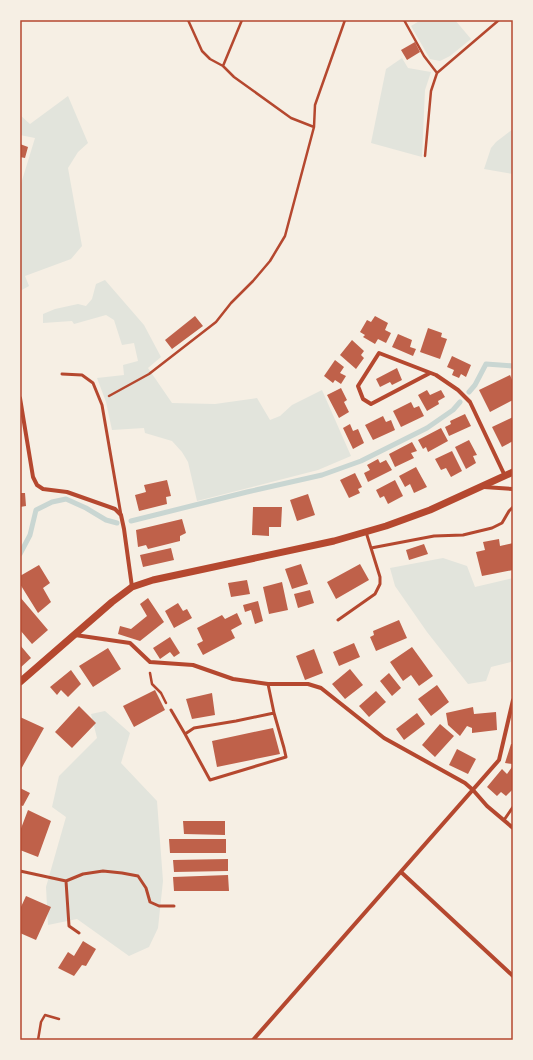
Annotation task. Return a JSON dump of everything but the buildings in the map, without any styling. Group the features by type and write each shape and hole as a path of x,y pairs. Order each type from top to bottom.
{"street":[{"path":"430,373 371,404 363,399 358,386 379,353 436,375 458,390 470,402 505,476"},
{"path":"20,398 34,477 37,485 43,489 67,492 115,509 121,515 128,553 132,588"},
{"path":"20,682 112,602 132,588 154,580 334,541 386,526 430,510 513,472"},
{"path":"482,487 513,489"},
{"path":"75,634 130,643 150,662 193,666 233,679 268,684 308,684 321,688 384,738 474,790 487,806 513,828"},
{"path":"253,1040 499,760 513,700"},
{"path":"401,872 513,976"}],"lane":[{"path":"62,374 82,375 93,383 102,405 121,515"},
{"path":"371,548 434,536 463,535 492,528 502,523 513,507"},
{"path":"338,620 375,594 380,584 380,577 366,532"},
{"path":"171,710 210,780 286,757 268,684"},
{"path":"185,734 194,728 274,713"},
{"path":"504,820 513,807"},
{"path":"20,871 66,881 83,874 103,871 138,876 146,888 150,902 159,906 174,906"},
{"path":"66,881 69,926 79,934"}],"path":[{"path":"188,20 202,51 210,59 223,66 234,77 291,118 314,128"},
{"path":"223,66 242,20"},
{"path":"100,401 149,374 216,322 232,302 270,261 285,236 314,128 315,105 345,20"},
{"path":"404,20 424,56 437,73"},
{"path":"425,156 431,92 437,73 499,20"},
{"path":"150,673 152,684 160,693"},
{"path":"38,1040 41,1022 45,1015 59,1019"}],"shaded area":[{"path":"421,20 455,20 471,39 450,56 440,61 430,59 411,26"},
{"path":"402,58 408,68 431,72 425,90 422,157 371,143 386,69"},
{"path":"68,96 88,143 78,152 68,168 82,246 71,259 25,276 29,286 20,291 20,187 35,138 20,135 20,115 30,124"},
{"path":"513,129 513,174 484,169 491,148 496,142"},
{"path":"105,280 144,325 161,357 148,368 172,403 215,404 257,398 270,420 280,416 292,405 322,390 351,456 318,470 197,501 188,462 182,452 172,441 145,433 144,428 112,430 106,402 97,378 124,375 123,365 138,361 134,343 122,345 114,320 106,315 74,324 72,321 43,323 43,314 55,309 78,304 86,306 92,299 96,284"},
{"path":"443,558 467,566 475,587 513,578 513,653 511,662 491,667 486,681 468,684 427,632 395,586 390,568"},
{"path":"105,711 130,733 121,763 157,801 163,881 158,928 149,947 129,956 77,919 48,925 46,887 66,817 52,807 59,776 97,738 91,714"}],"waterway":[{"path":"469,392 475,385 486,364 513,366"},
{"path":"131,521 322,475 361,461 427,428 453,410 460,402"},
{"path":"20,554 30,535 36,510 52,502 66,499 86,508 106,520 117,523"}]}
